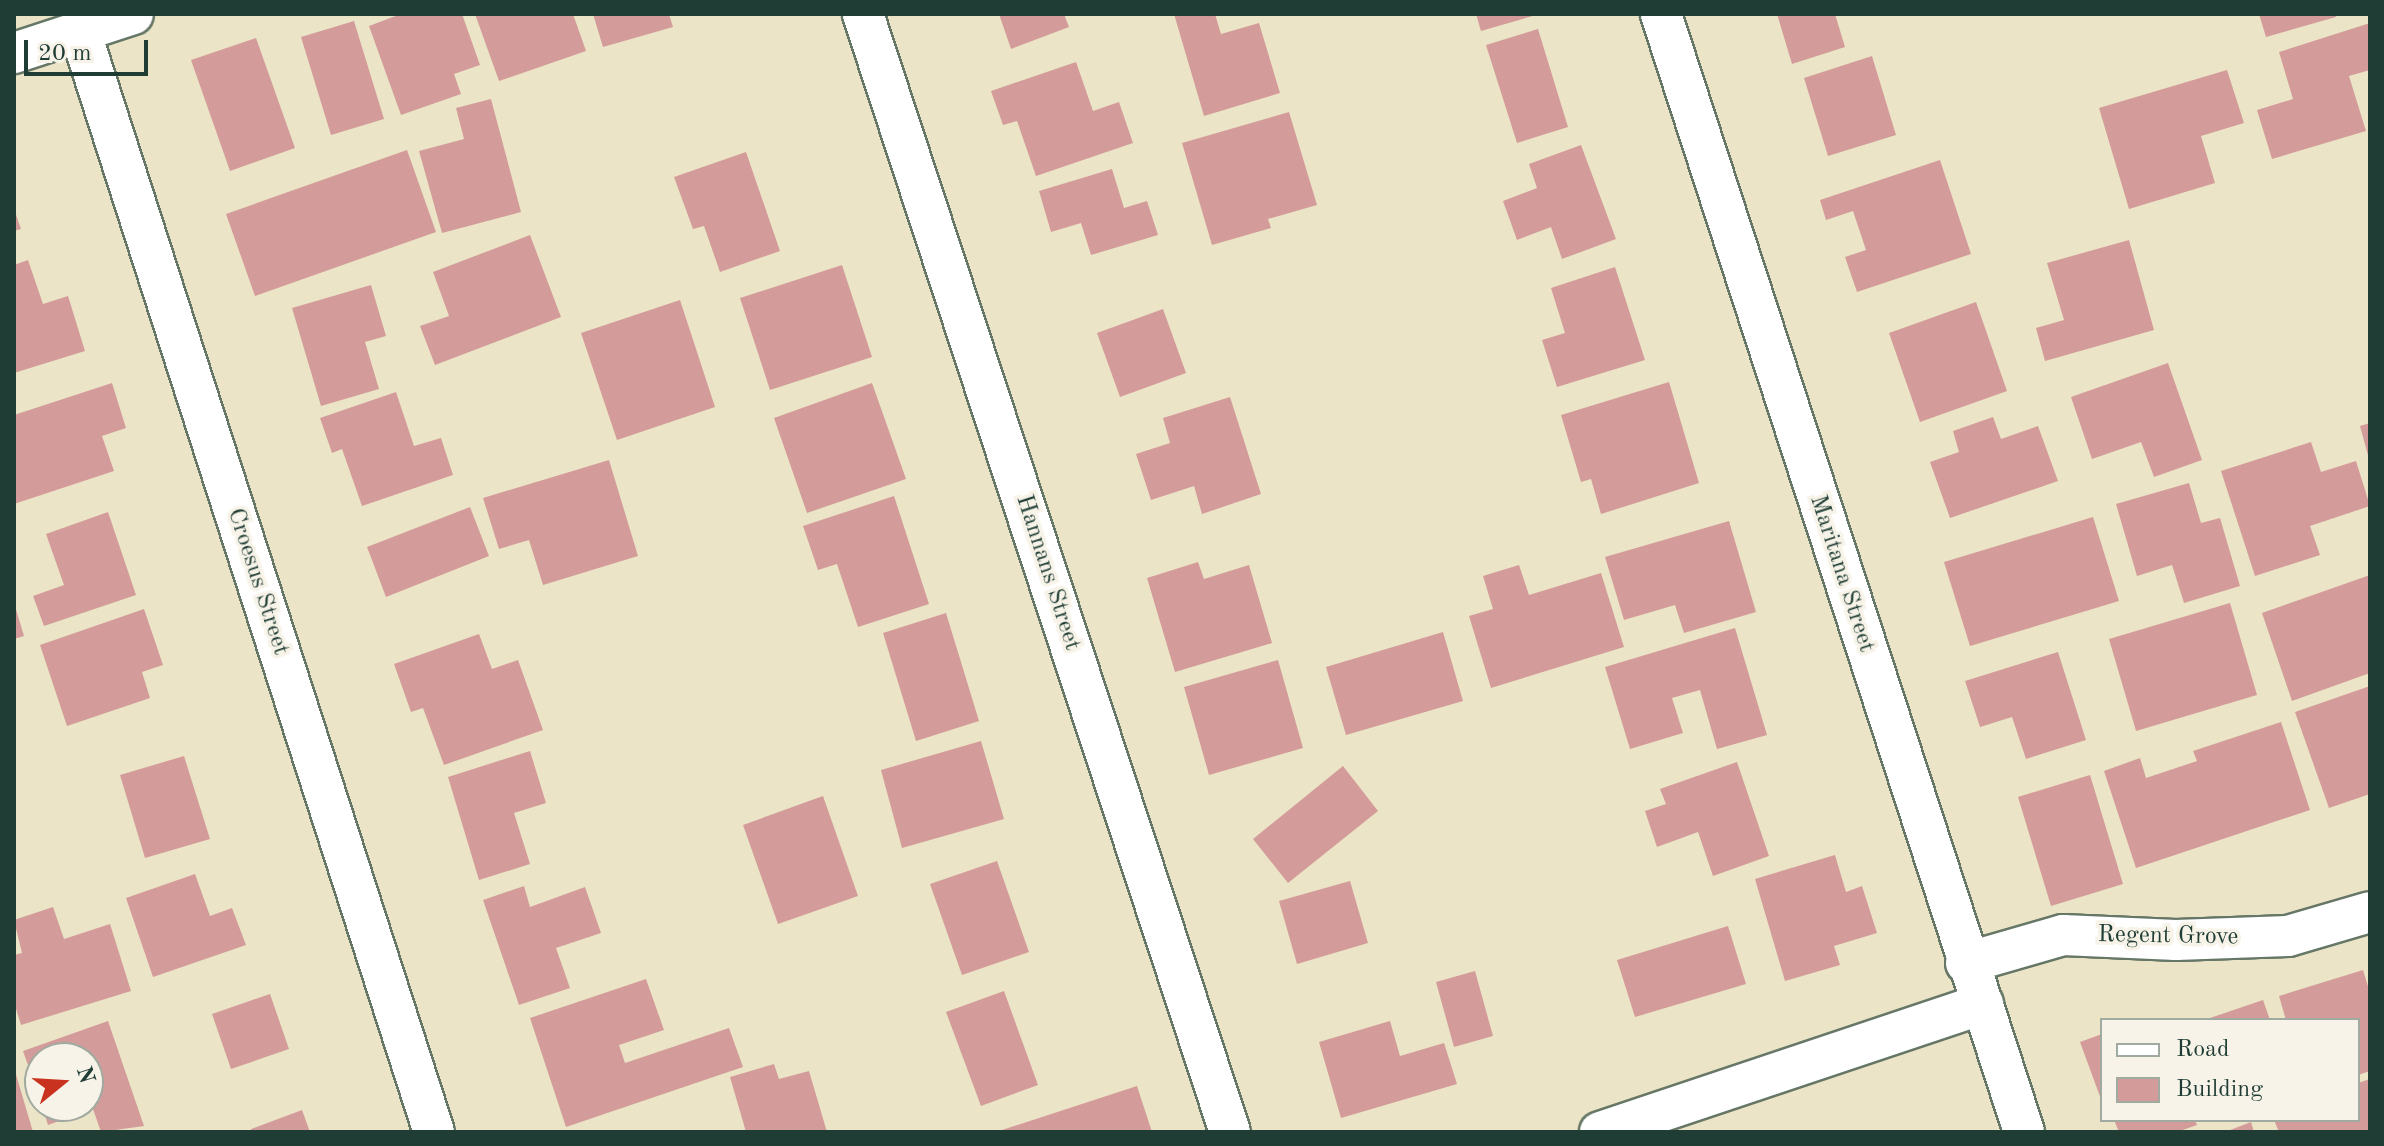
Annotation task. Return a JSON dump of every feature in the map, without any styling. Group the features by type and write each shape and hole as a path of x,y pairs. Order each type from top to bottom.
{"street":[{"path":"14,53 133,14"},
{"name":"Hannans Street","path":"863,14 1230,1132"},
{"name":"Maritana Street","path":"1661,14 1966,963 1983,1004 2024,1132"},
{"name":"Croesus Street","path":"80,31 434,1132"},
{"name":"Regent Grove","path":"1966,963 2063,935 2176,940 2288,936 2370,912"},
{"path":"1600,1132 1983,1004"}],"building":[{"path":"401,14 462,14 480,65 454,74 461,94 401,115 369,26"},
{"path":"475,14 573,14 586,51 499,81"},
{"path":"593,14 669,14 673,27 603,47"},
{"path":"999,14 1064,14 1069,27 1011,49"},
{"path":"1174,14 1215,14 1221,34 1259,23 1280,93 1204,116"},
{"path":"1476,14 1536,14 1536,15 1481,31"},
{"path":"1777,14 1835,14 1845,47 1792,64"},
{"path":"2259,14 2335,14 2336,17 2266,37"},
{"path":"354,21 384,119 331,135 301,37"},
{"path":"2370,23 2370,70 2349,76 2366,131 2272,159 2257,110 2293,99 2279,52"},
{"path":"1538,29 1568,127 1517,143 1486,45"},
{"path":"256,38 295,148 230,171 191,60"},
{"path":"1872,56 1896,135 1828,156 1804,78"},
{"path":"1076,62 1093,111 1119,102 1133,143 1036,176 1017,121 1003,125 991,91"},
{"path":"2227,70 2244,123 2201,136 2215,183 2129,209 2099,108"},
{"path":"491,99 521,212 442,233 419,151 464,139 456,108"},
{"path":"1289,112 1317,205 1268,219 1271,228 1212,245 1182,143"},
{"path":"1581,145 1616,239 1562,259 1551,227 1517,240 1503,201 1537,188 1529,164"},
{"path":"407,150 436,232 255,296 226,214"},
{"path":"746,152 780,251 720,272 704,226 693,229 674,177"},
{"path":"1940,160 1971,254 1857,292 1845,257 1866,250 1853,211 1826,220 1820,200"},
{"path":"1112,169 1124,208 1147,201 1158,235 1091,255 1081,223 1051,232 1039,191"},
{"path":"14,209 21,229 14,231"},
{"path":"530,235 561,317 435,365 420,326 449,316 433,272"},
{"path":"2129,240 2154,330 2045,361 2036,328 2064,320 2047,263"},
{"path":"28,260 43,304 68,296 85,351 14,373 14,265"},
{"path":"842,265 872,357 770,390 740,298"},
{"path":"1615,267 1645,360 1557,387 1542,340 1565,333 1551,288"},
{"path":"371,285 386,336 365,342 379,389 321,406 292,308"},
{"path":"680,300 715,407 617,440 581,333"},
{"path":"1976,302 2007,391 1920,422 1889,333"},
{"path":"1163,309 1186,373 1120,397 1097,333"},
{"path":"2168,363 2202,460 2154,477 2141,442 2092,459 2071,397"},
{"path":"1669,382 1699,483 1601,514 1591,479 1581,482 1561,415"},
{"path":"112,383 126,428 102,436 114,471 14,504 14,415"},
{"path":"872,383 906,479 807,513 774,418"},
{"path":"396,392 414,446 441,438 453,475 362,506 342,449 332,453 320,418"},
{"path":"1230,397 1261,494 1202,514 1194,486 1151,500 1136,454 1170,443 1163,418"},
{"path":"1993,417 2001,439 2038,426 2058,481 1950,518 1930,462 1959,452 1953,431"},
{"path":"2370,423 2370,459 2369,459 2360,426"},
{"path":"2311,442 2321,472 2356,461 2370,506 2310,526 2320,555 2255,576 2221,471"},
{"path":"609,460 638,556 543,585 529,540 499,549 483,498"},
{"path":"2189,483 2201,523 2220,518 2240,586 2184,603 2172,565 2137,576 2116,504"},
{"path":"894,496 929,604 858,627 837,564 818,570 803,526"},
{"path":"470,507 489,556 386,597 367,547"},
{"path":"108,512 136,595 44,626 33,596 64,585 46,534"},
{"path":"2093,517 2119,601 1970,646 1944,562"},
{"path":"1729,521 1756,612 1684,633 1675,605 1624,620 1605,557"},
{"path":"1198,562 1204,579 1249,565 1272,643 1175,672 1147,578"},
{"path":"1519,565 1529,595 1601,573 1624,647 1491,688 1469,616 1493,609 1483,576"},
{"path":"2370,575 2370,673 2292,701 2262,613"},
{"path":"2230,603 2257,695 2136,731 2109,639"},
{"path":"14,607 24,636 14,639"},
{"path":"144,609 163,665 142,672 150,698 67,726 40,645"},
{"path":"946,613 979,721 916,741 883,633"},
{"path":"1735,628 1767,735 1717,749 1700,690 1672,698 1683,733 1630,749 1605,667"},
{"path":"1443,632 1463,701 1346,735 1326,667"},
{"path":"479,634 492,669 518,660 543,730 444,765 423,708 411,712 394,664"},
{"path":"2058,652 2086,740 2026,759 2012,717 1980,727 1965,681"},
{"path":"1278,660 1303,748 1209,775 1184,687"},
{"path":"2370,686 2370,794 2329,808 2295,712"},
{"path":"2281,722 2310,810 2136,868 2104,771 2140,758 2146,778 2197,761 2193,751"},
{"path":"981,741 1004,819 902,848 881,770"},
{"path":"530,751 546,803 514,813 530,864 479,880 448,777"},
{"path":"184,756 210,839 145,858 120,775"},
{"path":"1737,762 1769,856 1713,876 1698,832 1657,847 1645,811 1666,804 1660,789"},
{"path":"1343,766 1378,811 1288,883 1253,839"},
{"path":"2090,775 2123,884 2051,906 2018,797"},
{"path":"823,796 858,896 778,924 743,825"},
{"path":"1835,855 1846,892 1862,886 1877,933 1834,946 1840,965 1785,981 1755,879"},
{"path":"997,861 1029,952 962,975 930,884"},
{"path":"195,874 210,916 232,908 246,945 153,977 126,898"},
{"path":"1350,881 1368,943 1297,964 1279,901"},
{"path":"524,886 530,907 585,887 601,933 556,948 570,988 519,1005 483,900"},
{"path":"53,907 64,939 110,924 131,991 21,1025 14,1002 14,955 22,953 14,920"},
{"path":"1728,926 1746,984 1635,1017 1617,960"},
{"path":"2363,970 2370,993 2370,1071 2360,1074 2360,1018 2285,1018 2279,996"},
{"path":"1475,971 1493,1036 1454,1047 1436,982"},
{"path":"646,979 664,1030 619,1045 625,1063 729,1028 743,1067 566,1127 530,1018"},
{"path":"1004,991 1038,1085 981,1106 946,1012"},
{"path":"270,994 289,1049 231,1069 212,1014"},
{"path":"2263,1000 2269,1018 2210,1018"},
{"path":"108,1021 144,1126 101,1132 98,1122 104,1122 104,1042 48,1042"},
{"path":"1390,1021 1400,1056 1444,1043 1457,1084 1341,1118 1319,1042"},
{"path":"2100,1035 2100,1097 2080,1042"},
{"path":"774,1064 779,1079 809,1071 827,1132 746,1132 730,1077"},
{"path":"15,1071 24,1102 24,1122 30,1122 33,1132 14,1132"},
{"path":"2370,1079 2370,1132 2279,1132 2275,1122 2360,1122 2360,1082"},
{"path":"1137,1086 1152,1132 999,1132 999,1131"},
{"path":"302,1110 310,1132 252,1132 251,1129"},
{"path":"2115,1122 2196,1122 2197,1125 2177,1132 2119,1132"},
{"path":"2251,1122 2254,1132 2225,1132"}]}
